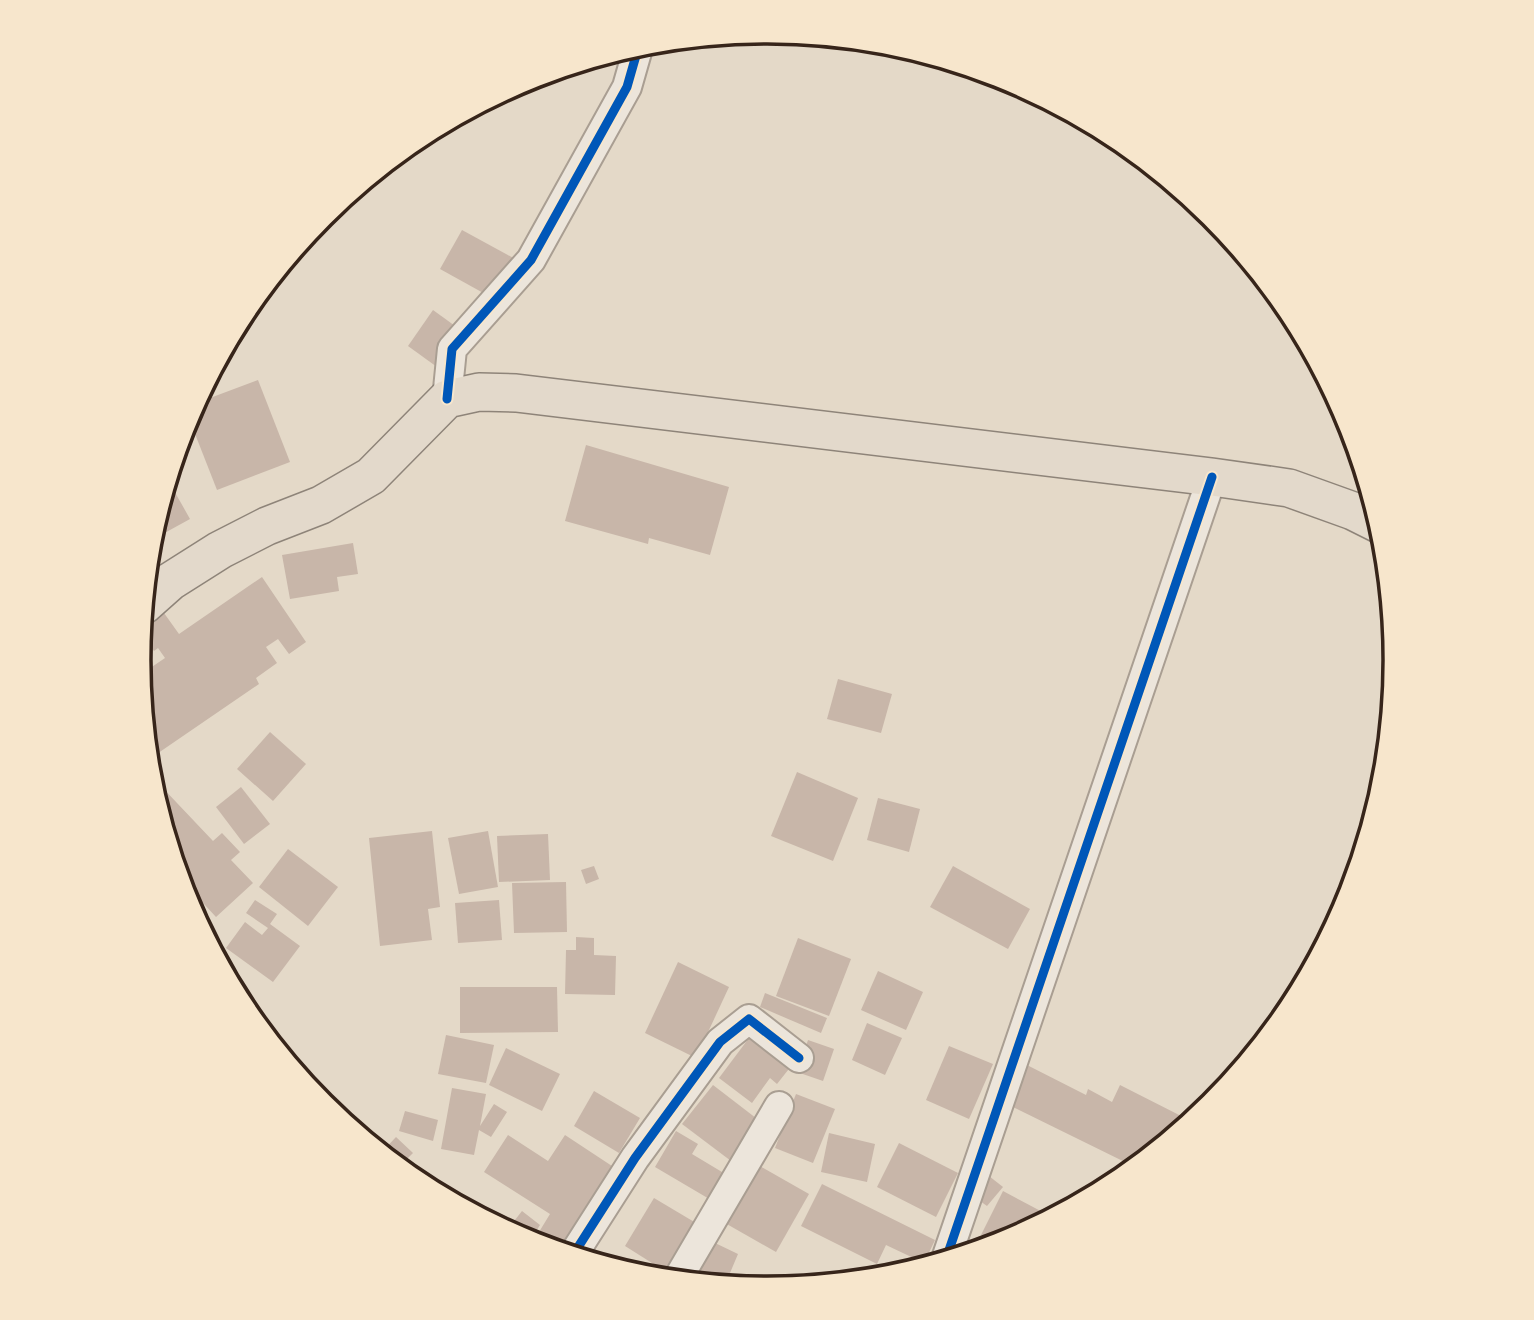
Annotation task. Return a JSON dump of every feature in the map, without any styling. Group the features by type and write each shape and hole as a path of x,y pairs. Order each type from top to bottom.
{"main road":[{"path":"154,596 171,581 220,550 267,526 321,505 372,477 447,399 479,392 516,393 1212,477 1289,488 1366,518"}],"street":[{"path":"447,399 452,349 531,260 627,87 635,59"},
{"path":"950,1248 1212,477"},
{"path":"578,1247 635,1158 720,1042 749,1019 799,1058"},
{"path":"683,1270 779,1106"}],"building":[{"path":"462,230 517,260 496,300 440,269"},
{"path":"433,310 462,331 437,367 408,346"},
{"path":"258,380 290,462 217,490 195,433 209,398"},
{"path":"586,445 729,487 710,555 649,538 648,544 565,521"},
{"path":"175,492 190,519 165,533"},
{"path":"353,543 358,574 337,577 339,591 290,599 282,555"},
{"path":"262,577 306,642 289,654 278,639 266,647 277,663 256,678 259,684 158,753 151,667 165,658 158,648 154,651 151,647 152,621 164,613 179,634"},
{"path":"838,679 892,694 881,733 827,719"},
{"path":"270,732 306,764 273,801 237,769"},
{"path":"797,772 858,798 833,861 771,836"},
{"path":"241,787 270,824 244,844 216,807"},
{"path":"166,791 213,841 222,833 240,852 231,860 253,883 216,917 198,896 183,858"},
{"path":"878,798 920,809 909,852 867,840"},
{"path":"432,831 440,907 428,909 432,940 380,946 369,838"},
{"path":"488,831 498,887 459,894 448,838"},
{"path":"548,834 550,880 499,882 497,836"},
{"path":"288,849 338,887 308,926 259,887"},
{"path":"594,866 599,879 586,884 581,870"},
{"path":"953,866 1030,909 1008,949 930,907"},
{"path":"566,882 567,932 514,933 512,883"},
{"path":"255,900 277,914 270,924 300,946 273,982 226,948 245,922 262,935 268,928 246,913"},
{"path":"499,900 502,940 458,943 455,903"},
{"path":"576,937 594,938 594,955 616,956 615,995 565,994 566,950 576,950"},
{"path":"798,938 851,959 829,1016 776,996"},
{"path":"678,962 729,987 696,1058 645,1033"},
{"path":"878,971 923,992 906,1030 861,1010"},
{"path":"460,987 557,987 558,1032 460,1033"},
{"path":"765,993 827,1018 821,1033 760,1007"},
{"path":"867,1023 902,1038 885,1075 852,1060"},
{"path":"752,1034 792,1065 777,1084 770,1078 752,1103 719,1078"},
{"path":"446,1035 494,1045 486,1083 438,1074"},
{"path":"808,1040 834,1049 823,1081 797,1072"},
{"path":"949,1046 993,1064 969,1119 926,1100"},
{"path":"506,1048 560,1074 542,1111 489,1085"},
{"path":"1025,1064 1086,1095 1088,1089 1112,1102 1120,1085 1181,1116 1124,1162 1005,1103"},
{"path":"713,1085 765,1125 735,1164 682,1124"},
{"path":"452,1088 486,1094 480,1126 494,1104 507,1112 491,1137 479,1130 474,1155 441,1149"},
{"path":"594,1091 640,1118 619,1153 574,1126"},
{"path":"796,1094 835,1109 813,1163 775,1148"},
{"path":"405,1111 438,1120 433,1141 399,1131"},
{"path":"676,1131 698,1144 692,1154 727,1175 711,1200 655,1167"},
{"path":"829,1133 875,1144 867,1182 821,1172"},
{"path":"508,1135 548,1161 565,1135 615,1168 567,1243 539,1232 550,1214 484,1172"},
{"path":"396,1137 413,1153 407,1159 388,1146"},
{"path":"899,1143 958,1173 936,1217 877,1187"},
{"path":"758,1165 809,1194 776,1252 725,1223"},
{"path":"989,1176 1003,1187 987,1206 973,1196"},
{"path":"822,1184 935,1240 928,1254 913,1258 886,1245 877,1264 801,1226"},
{"path":"1003,1191 1042,1212 984,1237 981,1235"},
{"path":"654,1198 701,1226 675,1269 656,1266 625,1246"},
{"path":"522,1211 540,1225 536,1231 514,1222"},
{"path":"713,1242 738,1254 730,1273 735,1275 699,1272"}],"cycle path":[{"path":"447,399 452,349 531,260 627,87 635,59"},
{"path":"950,1248 1212,477"},
{"path":"578,1247 635,1158 720,1042 749,1019 799,1058"}]}
